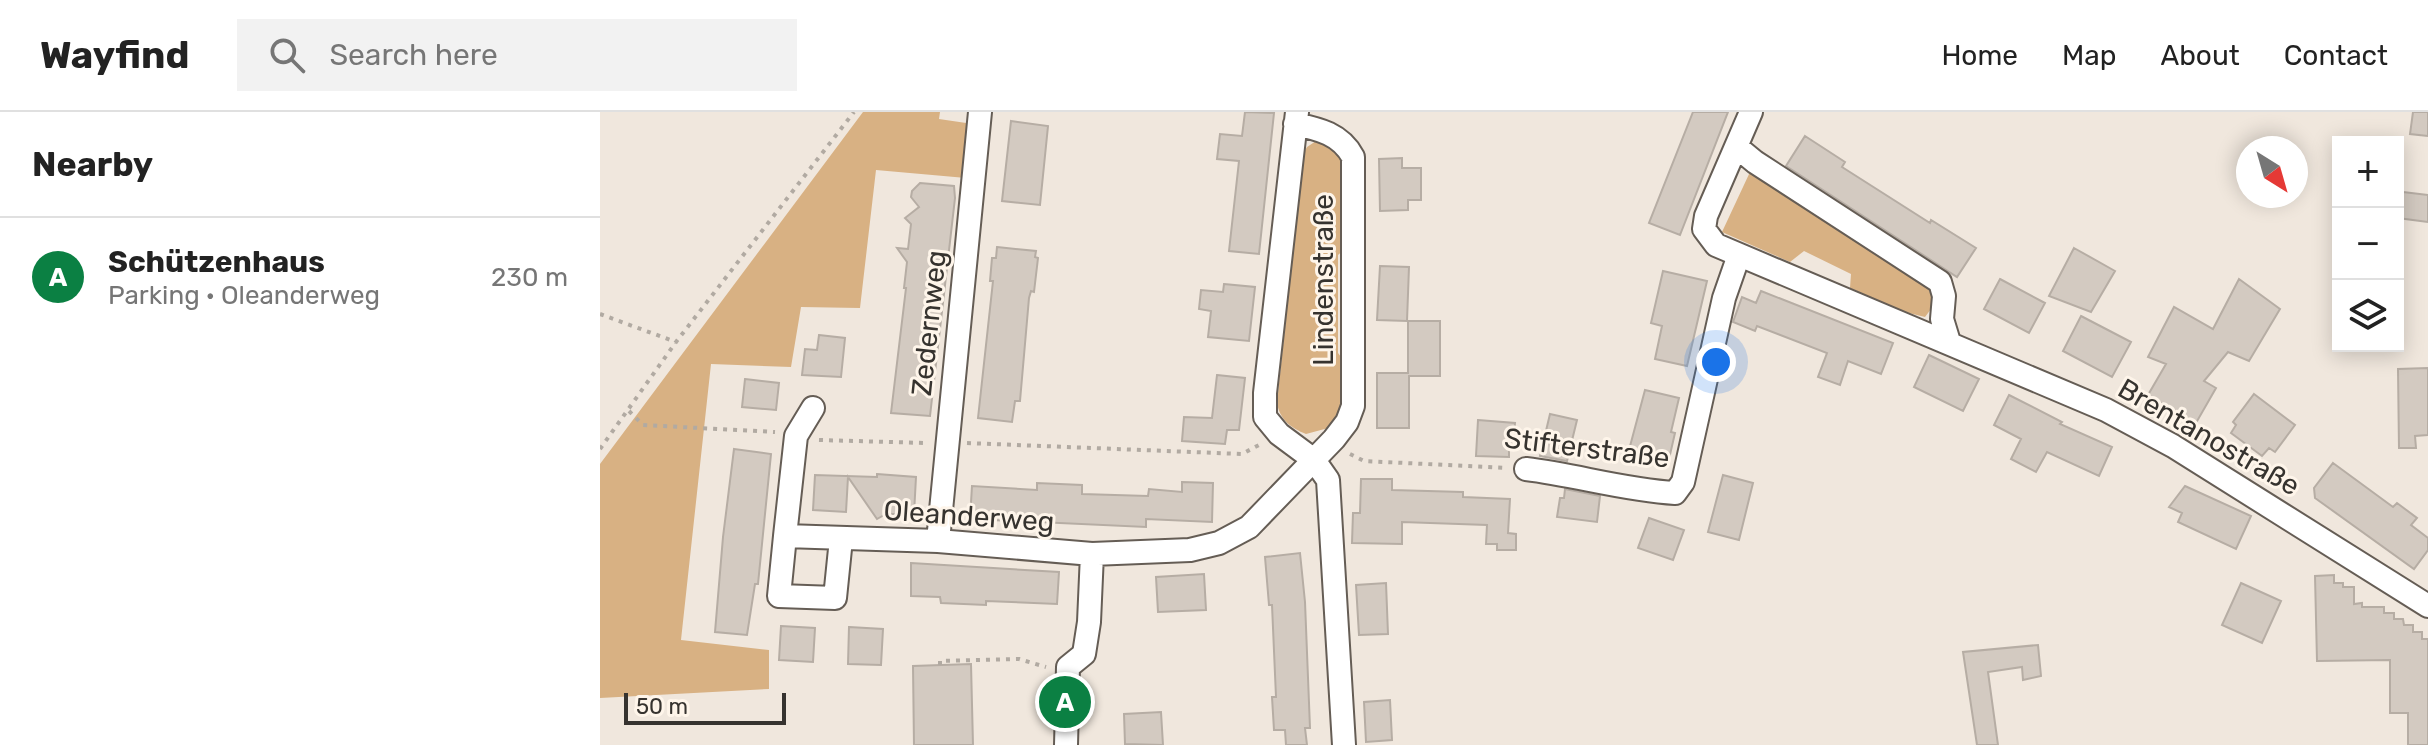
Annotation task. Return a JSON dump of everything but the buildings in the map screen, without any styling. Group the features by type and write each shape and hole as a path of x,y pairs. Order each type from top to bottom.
{"street":[{"name":"Zedernweg","path":"938,541 980,112"},
{"path":"1739,255 1716,245 1704,229 1706,216 1751,112"},
{"name":"Lindenstraße","path":"1296,118 1341,139 1353,157 1353,406 1347,422 1314,460 1279,434 1265,417 1265,393 1296,118"},
{"path":"1738,148 1940,282 1944,296 1942,319 1949,342"},
{"name":"Brentanostraße","path":"1739,255 2106,410 2173,446 2428,606"},
{"name":"Stifterstraße","path":"1526,469 1574,475 1621,487 1675,493 1683,482 1724,298 1739,255"},
{"path":"813,408 796,436 779,596 835,598 841,539"},
{"name":"Oleanderweg","path":"785,536 938,541 1092,554 1190,550 1219,543 1249,527 1314,460"},
{"path":"1314,460 1328,480 1344,745"},
{"name":"Oleanderweg","path":"1068,667 1084,654 1089,622 1092,554"},
{"path":"1066,745 1068,667"}],"path":[{"path":"600,449 676,342 854,112"},
{"path":"600,314 676,342"},
{"name":"Stifterstraße","path":"1331,443 1364,461 1526,469"},
{"path":"940,665 940,661 1019,659 1047,668 1068,667"}],"shaded area":[{"path":"863,112 940,112 939,119 973,124 966,178 876,170 860,308 801,307 791,367 711,364 681,640 769,650 769,689 600,698 600,464"},
{"path":"1316,141 1328,143 1345,159 1347,247 1338,255 1338,353 1344,362 1348,381 1345,399 1332,427 1306,434 1287,423 1277,403 1303,154"},
{"path":"1750,172 1911,272 1928,286 1934,305 1925,317 1905,312 1850,288 1851,274 1804,251 1790,262 1722,232"}],"place":[{"name":"Schützenhaus","path":"1065,702"}]}
